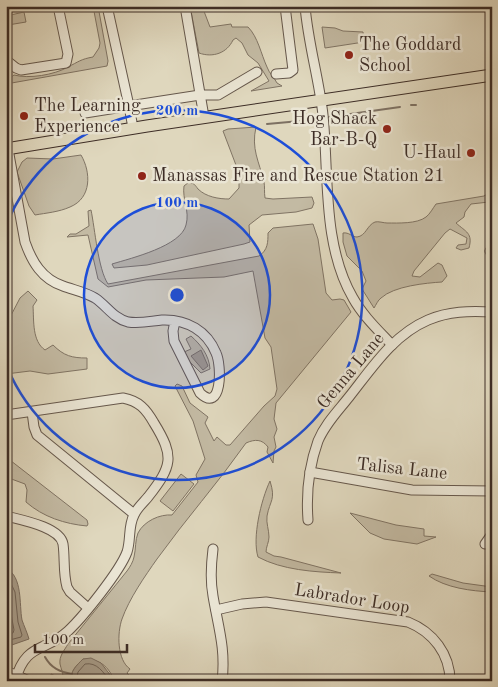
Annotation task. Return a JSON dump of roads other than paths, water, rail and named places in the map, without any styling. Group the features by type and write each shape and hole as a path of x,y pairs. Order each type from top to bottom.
{"main road":[{"path":"7,149 204,117 492,75"}],"street":[{"path":"6,60 21,70 66,63 68,54 58,6"},
{"path":"107,6 133,128"},
{"path":"185,6 204,117"},
{"path":"276,74 289,73 293,70 285,6"},
{"path":"305,6 321,100 325,136 327,202 338,260 345,284 353,300 392,345"},
{"path":"85,113 200,95 221,94 257,72"},
{"path":"7,149 25,242 29,254 43,275 59,285 92,296 120,319 137,323 174,321 190,325 201,332 212,344 220,367 216,392 211,398 200,393 174,341 174,321"},
{"name":"Genna Lane","path":"308,520 307,492 310,472 315,449 324,430 392,345 412,329 437,316 459,312 492,312"},
{"path":"6,415 123,398 137,402 147,410 164,438 169,462 158,484 134,514 124,560 88,608 66,633 26,656 20,665 16,678"},
{"path":"32,412 37,435 134,514"},
{"name":"Talisa Lane","path":"310,472 412,490 492,491"},
{"path":"6,516 57,533 62,541 67,587 88,608"},
{"path":"485,544 492,534"},
{"path":"213,549 211,581 223,642 224,664 222,681"},
{"name":"Labrador Loop","path":"216,610 242,604 266,602 408,622 424,630 438,644 448,662 450,681"},
{"path":"6,671 16,678 29,681"}],"water":[{"path":"201,350 208,366 203,370 191,356"},
{"path":"6,568 11,572 18,584 22,620 29,639 6,647"},
{"path":"91,658 101,663 115,681 72,681 71,678 76,666 83,659"}],"waterway":[{"path":"411,105 416,105"},
{"path":"329,117 400,107"},
{"path":"267,124 311,120"},
{"path":"45,657 56,669 72,674"}],"place":[{"name":"The Goddard School","path":"349,55"},
{"name":"The Learning Experience","path":"24,116"},
{"name":"Hog Shack Bar-B-Q","path":"387,129"},
{"name":"U-Haul","path":"471,153"},
{"name":"Manassas Fire and Rescue Station 21","path":"142,176"}]}
